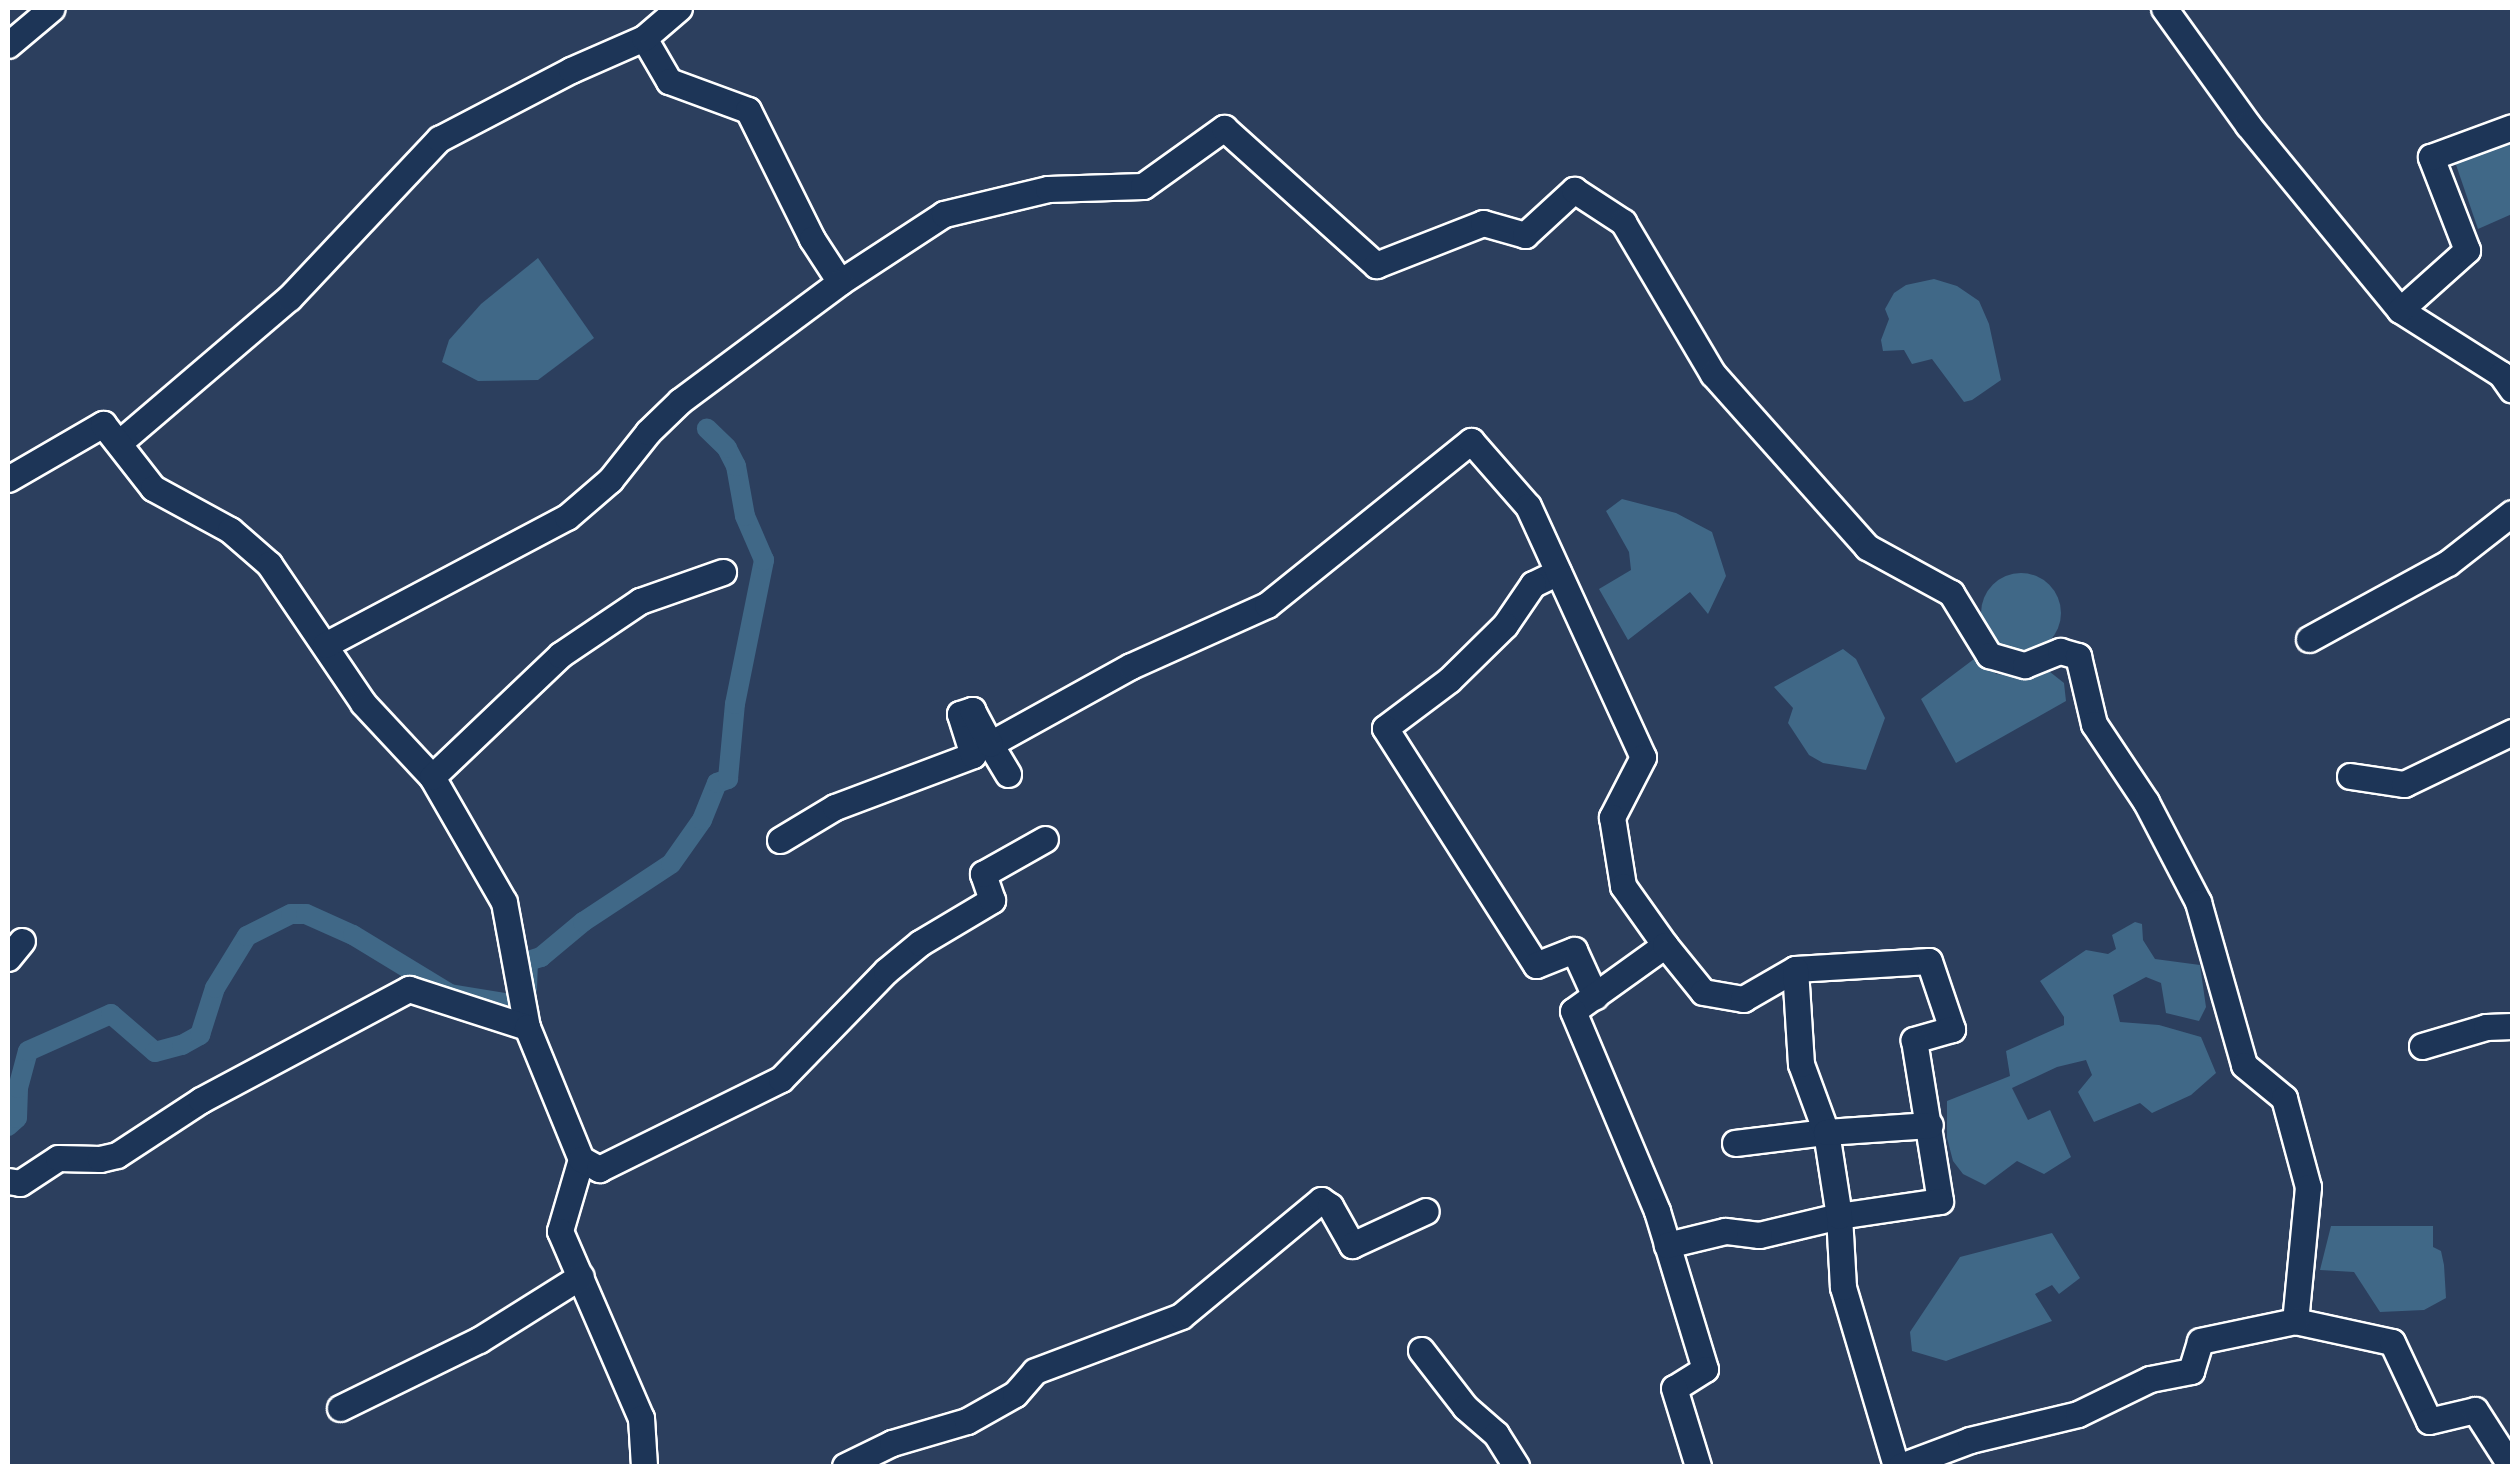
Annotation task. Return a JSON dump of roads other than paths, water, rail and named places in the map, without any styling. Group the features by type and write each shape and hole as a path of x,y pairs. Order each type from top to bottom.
{"street":[{"path":"8,45 52,8"},
{"path":"119,443 289,298 439,139 571,70 644,38 679,8"},
{"path":"2164,8 2248,125 2400,310 2501,374 2512,390"},
{"path":"644,38 669,81 748,110 812,239 840,282"},
{"path":"2400,310 2468,250 2431,157 2512,126"},
{"path":"326,645 566,516 610,480 648,432 680,402 840,282 944,214 1048,189 1143,186 1224,128 1376,265 1483,223 1524,234 1574,190 1623,222 1713,374 1867,547 1951,593 1989,655 2025,665 2060,652 2078,656 2094,724 2146,802 2198,902 2244,1065 2284,1098 2308,1187 2295,1321"},
{"path":"8,479 103,424 153,488 230,530 268,564 363,704 432,777 504,902 527,1027 581,1159 599,1169 781,1079 886,971 920,943 992,900 983,874 1045,839"},
{"path":"990,744 1131,666 1267,605 1472,441 1528,506 1643,757 1612,817 1623,886 1703,992 1744,999 1795,969 1929,961 1952,1029 1914,1040 1940,1201 1839,1216 1759,1235 1725,1231 1667,1245"},
{"path":"2309,639 2448,563 2512,512"},
{"path":"432,777 560,654 640,601 723,572"},
{"path":"1558,572 1534,584 1505,625 1448,680 1385,728 1536,964 1574,950 1595,996"},
{"path":"780,840 835,806 973,755 960,714 972,710 1008,774"},
{"path":"2350,776 2404,784 2512,732"},
{"path":"1665,945 1573,1012 1667,1245 1705,1369 1674,1388 1698,1466"},
{"path":"1795,969 1801,1064 1826,1132 1839,1216 1843,1287 1898,1466 1970,1440 2078,1414 2150,1379 2191,1372 2200,1341 2295,1321 2392,1342 2429,1421 2475,1410 2511,1466"},
{"path":"8,1181 20,1183 58,1158 100,1159 117,1155 201,1100 409,990 527,1027"},
{"path":"2422,1046 2486,1028 2512,1026"},
{"path":"1735,1144 1826,1132 1930,1125"},
{"path":"581,1159 560,1230 641,1418 644,1466"},
{"path":"845,1466 892,1443 967,1421 1016,1394 1035,1371 1181,1316 1321,1200 1330,1206 1352,1244 1426,1211"},
{"path":"340,1408 479,1340 581,1276"},
{"path":"1421,1350 1465,1407 1496,1434 1516,1466"}],"water":[{"path":"2512,138 2512,214 2478,229 2452,153"},
{"path":"538,258 594,338 538,380 478,381 442,362 449,340 481,304"},
{"path":"1934,279 1957,286 1979,301 1989,324 2001,380 1972,400 1964,402 1932,359 1912,364 1904,350 1883,351 1881,340 1889,319 1885,309 1894,293 1906,285"},
{"path":"1622,499 1676,513 1712,532 1726,576 1708,614 1690,592 1628,640 1599,589 1631,570 1629,552 1606,511"},
{"path":"2021,573 2036,576 2049,585 2058,598 2058,628 2049,641 2036,650 2021,653 2006,650 1993,641 1984,628 1981,613 1984,598 1993,585 2006,576"},
{"path":"1843,649 1856,659 1885,718 1866,770 1823,763 1809,755 1788,723 1793,708 1774,687"},
{"path":"1978,656 1996,674 2017,676 2045,668 2064,683 2066,701 1956,763 1921,699"},
{"path":"2135,922 2142,924 2143,940 2155,959 2200,965 2206,1007 2199,1021 2166,1013 2161,983 2146,977 2113,995 2120,1022 2159,1025 2201,1037 2216,1073 2191,1095 2152,1113 2140,1103 2094,1122 2078,1092 2092,1075 2086,1060 2057,1067 2012,1088 2028,1120 2050,1110 2071,1157 2044,1174 2017,1161 1985,1185 1963,1174 1953,1161 1947,1138 1947,1101 2010,1076 2006,1051 2064,1025 2064,1017 2040,981 2086,950 2108,954 2116,949 2112,935"},
{"path":"2331,1226 2433,1226 2433,1247 2441,1251 2444,1265 2446,1298 2424,1310 2380,1312 2354,1272 2320,1270"},
{"path":"2052,1233 2080,1278 2059,1294 2052,1285 2035,1294 2052,1321 1946,1361 1912,1351 1910,1332 1960,1257"}],"waterway":[{"path":"527,989 528,961 541,957 583,922 671,864 702,820 717,783 728,779 735,704 764,560 745,516 736,466 727,448 707,429"},
{"path":"8,1126 17,1118 18,1088 28,1051 111,1014 155,1052 182,1045 200,1035 215,988 247,936 291,914 306,914 353,935 450,994 511,1004"}]}
